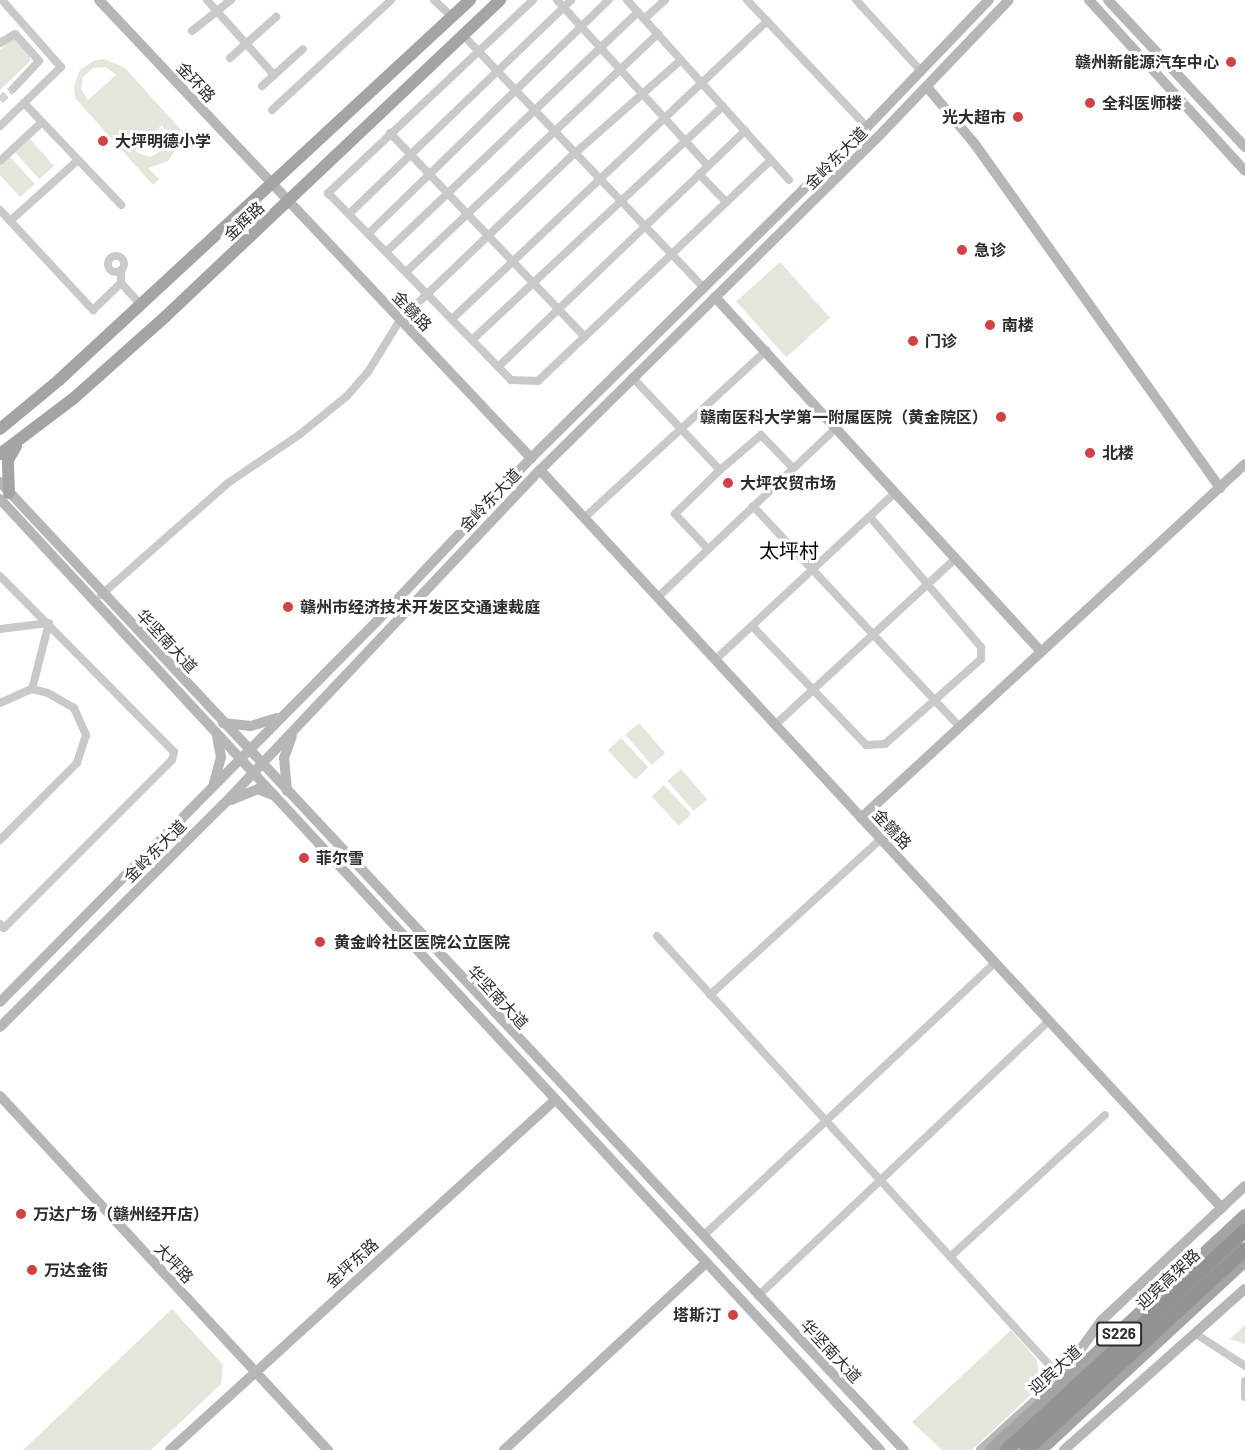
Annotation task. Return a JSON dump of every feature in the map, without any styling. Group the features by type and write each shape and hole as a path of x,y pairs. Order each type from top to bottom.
{"highway":[{"name":"迎宾高架路","path":"1007,1450 1245,1230"},
{"name":"迎宾高架路","path":"1026,1450 1245,1249"},
{"path":"1132,1354 1245,1256"}],"main road":[{"name":"金环路","path":"99,0 271,184"},
{"name":"金辉路","path":"3,425 141,305 470,0"},
{"name":"金辉路","path":"0,454 74,398 288,203 500,0"},
{"name":"金岭东大道","path":"0,1002 210,791 531,459 703,287 867,128 989,0"},
{"name":"金岭东大道","path":"0,1027 223,805 386,630 540,470 927,87 1009,0"},
{"path":"1089,0 1245,171"},
{"path":"1108,0 1245,147"},
{"path":"956,35 966,44"},
{"path":"927,87 974,143 1220,488"},
{"name":"金赣路","path":"271,184 531,459"},
{"path":"715,297 767,350 954,560 1040,651"},
{"path":"2,498 8,460 22,438"},
{"path":"861,818 1245,464"},
{"name":"金赣路","path":"540,470 1222,1208"},
{"name":"华坚南大道","path":"0,482 2,498 93,602 215,731 245,754"},
{"name":"华坚南大道","path":"2,498 102,594 224,723 245,754 258,768 903,1450"},
{"path":"376,621 386,630"},
{"path":"224,723 251,726 285,713"},
{"path":"223,805 258,789 284,795 284,758 297,726"},
{"path":"210,791 221,757 215,731"},
{"name":"华坚南大道","path":"284,795 554,1101 880,1450"},
{"name":"大坪路","path":"0,1096 328,1450"},
{"name":"金坪东路","path":"170,1450 554,1101"},
{"path":"981,1450 1063,1381 1101,1321 1245,1186"},
{"name":"迎宾大道","path":"991,1450 1245,1215"},
{"name":"S226","path":"1041,1450 1245,1261"},
{"path":"504,1450 706,1263"},
{"path":"1064,1450 1245,1289"}],"street":[{"path":"0,126 61,67 2,0"},
{"path":"207,0 274,75"},
{"path":"192,31 231,0"},
{"path":"272,110 391,0"},
{"path":"434,0 452,17"},
{"path":"533,0 328,193 511,380 538,381 771,160"},
{"path":"557,0 708,166"},
{"path":"349,214 571,0"},
{"path":"368,234 609,0"},
{"path":"627,0 789,180"},
{"path":"386,252 601,48 665,0"},
{"path":"747,0 867,128"},
{"path":"856,0 921,70"},
{"path":"230,58 276,17"},
{"path":"452,318 666,119 767,21"},
{"path":"0,43 15,34 39,61 14,88"},
{"path":"406,272 658,34"},
{"path":"463,35 599,181 703,287"},
{"path":"262,86 303,49"},
{"path":"93,602 228,483 299,435 347,396 368,372 400,320 574,154 681,60"},
{"path":"24,103 121,205"},
{"path":"472,340 723,106"},
{"path":"0,161 42,122"},
{"path":"498,367 745,131"},
{"path":"390,133 585,336"},
{"path":"10,221 78,160"},
{"path":"699,174 726,202"},
{"path":"0,210 93,310 122,283"},
{"path":"121,270 122,283 141,305"},
{"path":"584,518 767,350"},
{"path":"632,377 720,470"},
{"path":"658,597 836,428"},
{"path":"707,548 675,514 720,470 761,435 793,468"},
{"path":"715,660 895,493"},
{"path":"753,506 960,727"},
{"path":"752,626 866,746 885,744 933,698 981,659 981,647 870,517"},
{"path":"776,725 954,560"},
{"path":"0,576 49,622 174,752 172,760 4,928 0,924"},
{"path":"0,629 49,622"},
{"path":"32,689 49,622"},
{"path":"0,703 32,689 48,693 74,708 86,735 84,751 77,763 0,840"},
{"path":"710,995 881,839"},
{"path":"657,936 1063,1381"},
{"path":"703,1236 824,1119 995,963"},
{"path":"758,1296 879,1179 1049,1021"},
{"path":"950,1257 1105,1115"},
{"path":"1196,1334 1245,1366"},
{"path":"1245,1381 1245,1397"}],"shaded area":[{"path":"13,37 30,55 30,61 0,90 0,50"},
{"path":"104,59 124,67 185,134 168,161 148,168 159,179 153,185 75,98 74,86 80,70 93,61","holes":["106,67 116,75 88,100 81,89 83,77 93,68","162,125 168,136 165,149 150,157 138,153 135,150"]},
{"path":"30,139 54,166 39,179 15,152"},
{"path":"10,157 35,184 20,197 0,175 0,166"},
{"path":"780,262 830,318 786,357 736,301"},
{"path":"639,723 665,753 652,765 625,735"},
{"path":"621,738 648,767 635,780 608,750"},
{"path":"681,769 707,799 694,811 667,781"},
{"path":"664,785 691,814 679,826 652,797"},
{"path":"172,1309 223,1365 221,1384 151,1450 23,1450"},
{"path":"1245,1325 1245,1344 1230,1339"},
{"path":"1011,1330 1037,1360 1040,1386 972,1450 942,1450 912,1422"}],"tunnel":[{"path":"0,100 14,88"}],"place":[{"name":"赣州新能源汽车中心","path":"1231,62"},
{"name":"全科医师楼","path":"1090,103"},
{"name":"光大超市","path":"1018,117"},
{"name":"大坪明德小学","path":"103,141"},
{"name":"急诊","path":"962,250"},
{"name":"南楼","path":"990,325"},
{"name":"门诊","path":"913,341"},
{"name":"赣南医科大学第一附属医院（黄金院区）","path":"1001,417"},
{"name":"北楼","path":"1090,453"},
{"name":"大坪农贸市场","path":"728,483"},
{"name":"赣州市经济技术开发区交通速裁庭","path":"288,607"},
{"name":"菲尔雪","path":"304,858"},
{"name":"黄金岭社区医院公立医院","path":"320,942"},
{"name":"万达广场（赣州经开店）","path":"21,1214"},
{"name":"万达金街","path":"32,1270"},
{"name":"塔斯汀","path":"733,1315"}],"district":[{"name":"太坪村","path":"789,550"}]}
